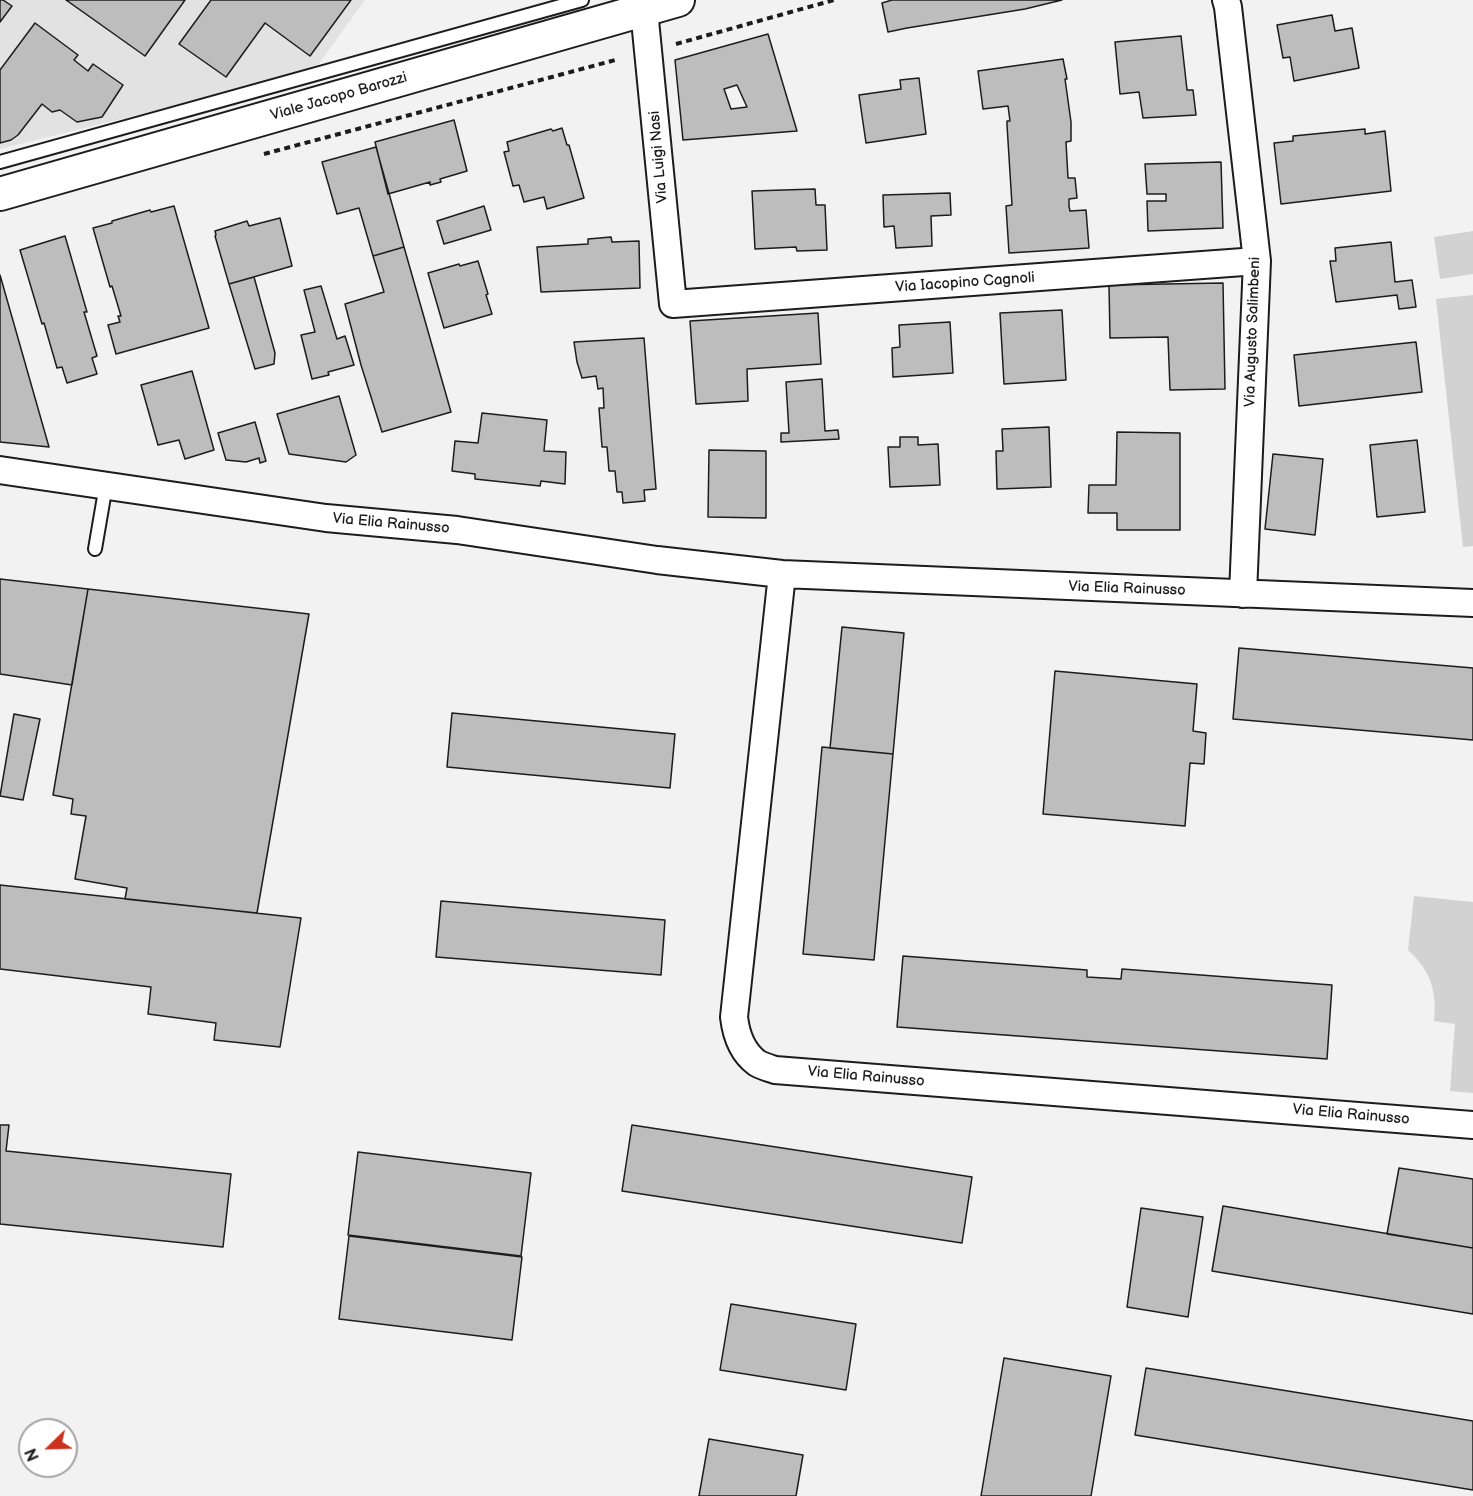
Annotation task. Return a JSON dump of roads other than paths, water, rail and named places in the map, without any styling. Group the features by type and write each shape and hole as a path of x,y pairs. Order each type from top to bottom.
{"street":[{"name":"Viale Jacopo Barozzi","path":"0,194 678,0"},
{"name":"Via Augusto Salimbeni","path":"1226,0 1257,261 1244,594"},
{"name":"Via Luigi Nasi","path":"644,10 674,304"},
{"name":"Via Iacopino Cagnoli","path":"674,304 1257,261"},
{"name":"Via Elia Rainusso","path":"0,470 326,518 457,530 657,560 782,574 1473,603"},
{"name":"Via Elia Rainusso","path":"782,574 734,1017 735,1029 740,1042 758,1063 775,1070 1473,1125"}],"lane":[{"path":"0,162 582,0"},
{"path":"95,549 106,485"}]}
